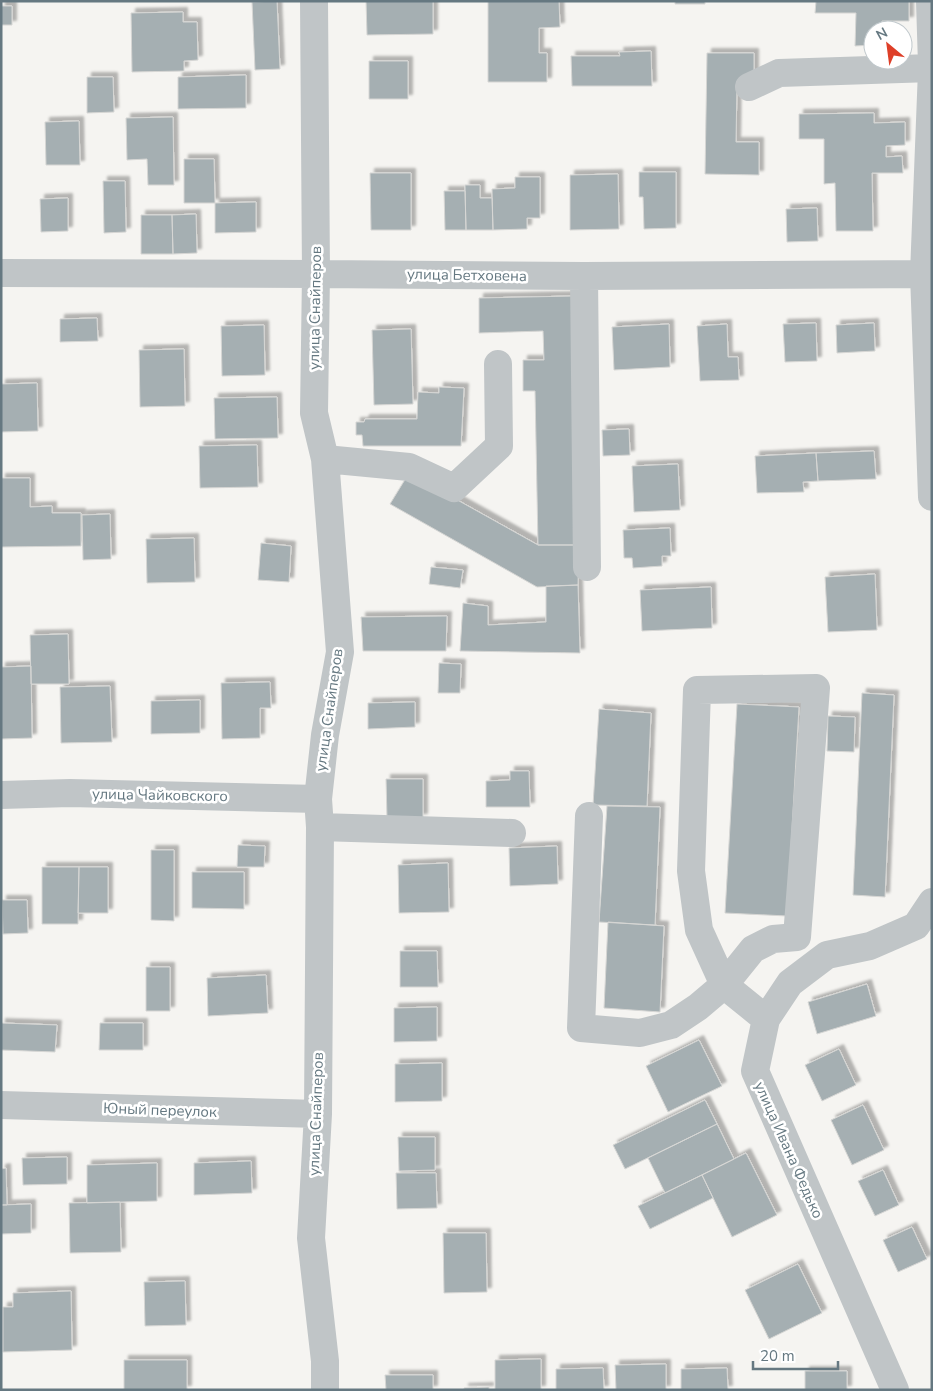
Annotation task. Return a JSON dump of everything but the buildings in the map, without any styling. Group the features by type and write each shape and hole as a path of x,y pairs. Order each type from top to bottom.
{"street":[{"name":"улица Снайперов","path":"314,1 316,274 314,413 325,459 340,652 325,734 318,798 320,828 318,1114 311,1238 326,1361 326,1390"},
{"path":"930,1 932,68 928,274 932,497"},
{"path":"749,87 779,73 932,68"},
{"name":"улица Бетховена","path":"1,273 584,276 928,274"},
{"path":"584,276 587,567"},
{"path":"325,459 410,467 454,488 499,446 498,364"},
{"path":"589,816 581,1028 640,1033 671,1024 698,1007 724,985 754,949 772,939 797,937 816,688 697,690 691,871 699,930 724,985 766,1020"},
{"name":"улица Чайковского","path":"1,795 70,793 318,798"},
{"path":"320,828 512,833"},
{"name":"улица Ивана Федько","path":"895,1390 755,1071 766,1020 790,983 827,955 870,946 916,926 932,902"},
{"name":"Юный переулок","path":"1,1105 318,1114"}]}
